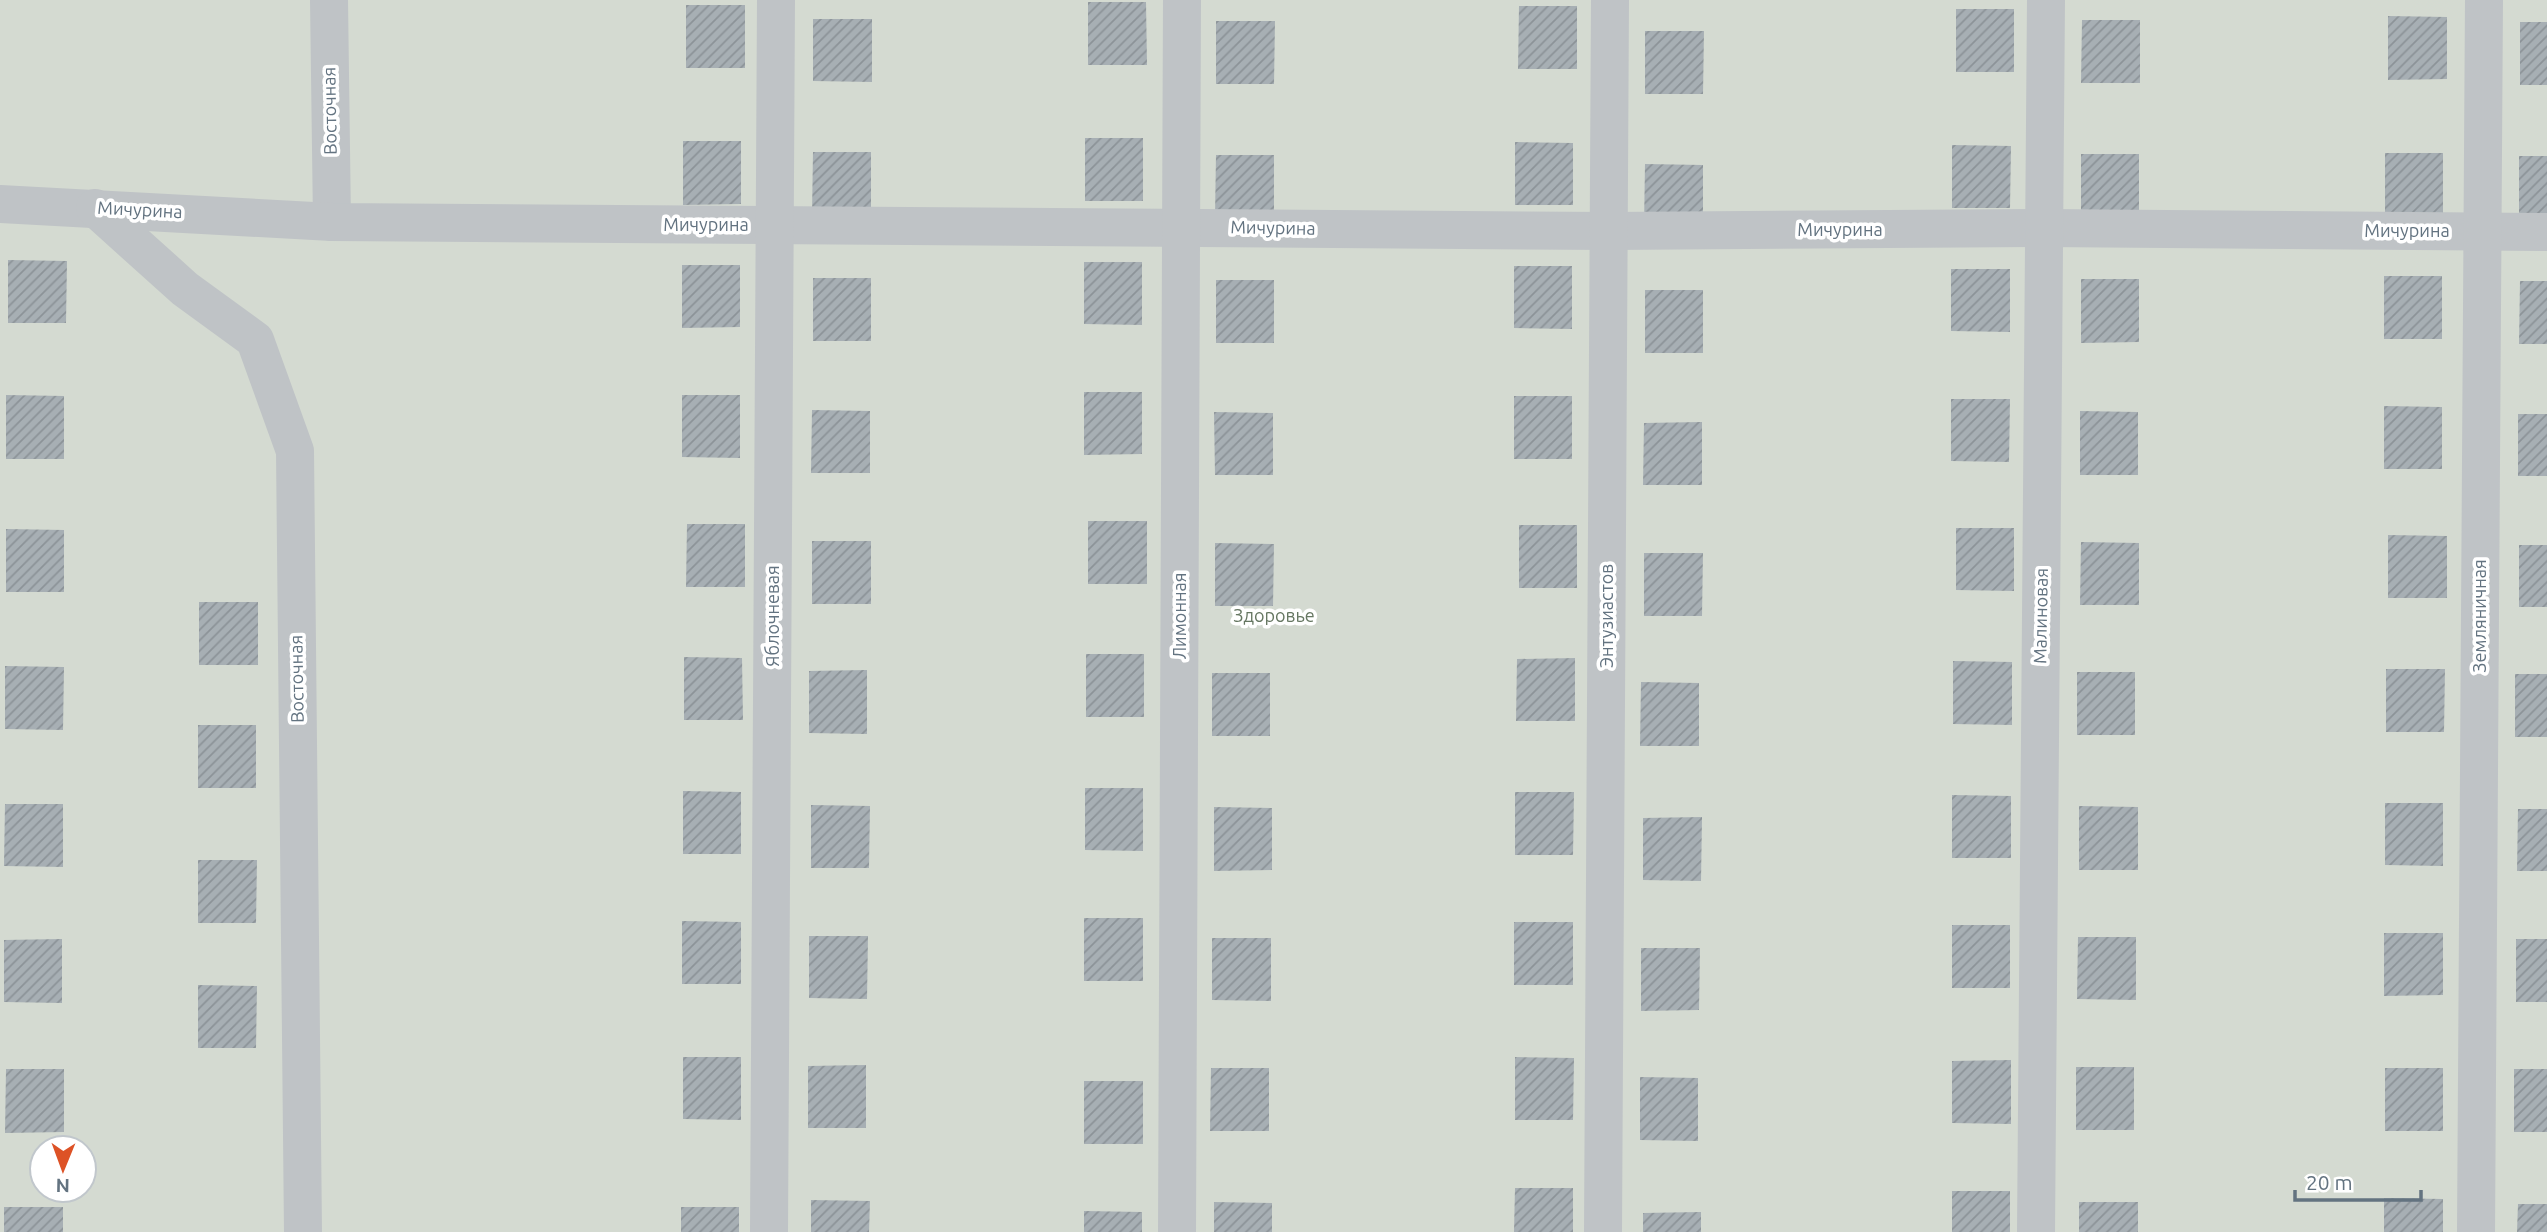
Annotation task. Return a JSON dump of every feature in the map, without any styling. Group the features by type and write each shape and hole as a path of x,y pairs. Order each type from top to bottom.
{"street":[{"name":"Восточная","path":"329,0 332,222"},
{"name":"Яблочневая","path":"769,1232 776,0"},
{"name":"Лимонная","path":"1177,1232 1182,0"},
{"name":"Энтузиастов","path":"1603,1232 1610,0"},
{"name":"Малиновая","path":"2036,1232 2046,0"},
{"name":"Земляничная","path":"2476,1232 2484,0"},
{"name":"Мичурина","path":"0,204 332,222 1610,231 2045,228 2547,232"},
{"name":"Восточная","path":"95,208 185,289 255,340 295,451 303,1232"}],"green space":[{"name":"Здоровье","path":"0,0 2547,0 2547,1232 0,1232"}],"building":[{"path":"1088,2 1146,2 1147,65 1088,65"},
{"path":"686,5 745,5 745,68 686,68"},
{"path":"1519,6 1577,6 1577,69 1518,69"},
{"path":"1956,9 2014,9 2014,72 1956,72"},
{"path":"2388,16 2447,17 2447,79 2388,80"},
{"path":"813,19 872,19 872,82 813,81"},
{"path":"2082,20 2140,20 2140,83 2081,83"},
{"path":"1216,21 1275,21 1274,84 1216,84"},
{"path":"2520,22 2547,22 2547,85 2520,85"},
{"path":"1645,31 1704,31 1703,94 1645,94"},
{"path":"1085,138 1143,138 1143,201 1085,201"},
{"path":"683,141 741,141 741,204 683,205"},
{"path":"1515,142 1573,143 1573,205 1515,205"},
{"path":"1952,145 2011,146 2010,208 1952,208"},
{"path":"813,152 871,152 871,215 812,215"},
{"path":"2385,153 2443,153 2443,216 2385,215"},
{"path":"2081,154 2139,154 2139,217 2081,216"},
{"path":"1216,155 1274,155 1274,218 1215,217"},
{"path":"2519,156 2547,156 2547,219 2519,219"},
{"path":"1645,164 1703,165 1703,227 1644,227"},
{"path":"8,260 67,261 66,323 8,323"},
{"path":"1084,262 1142,262 1142,325 1084,324"},
{"path":"682,265 740,265 740,327 682,328"},
{"path":"1514,266 1572,266 1572,329 1514,328"},
{"path":"1951,269 2010,269 2010,332 1951,331"},
{"path":"2384,276 2442,276 2442,339 2384,339"},
{"path":"813,278 871,278 871,341 813,341"},
{"path":"2081,279 2139,279 2139,342 2081,343"},
{"path":"1216,280 1274,280 1274,343 1216,343"},
{"path":"2520,281 2547,281 2547,344 2519,344"},
{"path":"1645,290 1703,290 1703,353 1645,353"},
{"path":"1084,392 1142,392 1142,454 1084,455"},
{"path":"6,395 64,396 64,459 6,459"},
{"path":"682,395 740,395 740,458 682,457"},
{"path":"1514,396 1572,396 1572,459 1514,459"},
{"path":"1951,399 2010,399 2009,462 1951,461"},
{"path":"2384,406 2442,407 2442,469 2384,469"},
{"path":"812,410 870,411 870,473 811,473"},
{"path":"2080,411 2138,412 2138,475 2080,475"},
{"path":"1214,412 1273,413 1273,475 1215,475"},
{"path":"2518,414 2547,414 2547,476 2518,476"},
{"path":"1702,422 1702,485 1643,485 1644,423"},
{"path":"1088,521 1147,521 1147,584 1088,584"},
{"path":"687,524 745,524 745,587 686,587"},
{"path":"1519,525 1577,525 1577,588 1519,588"},
{"path":"1956,528 2014,528 2014,591 1956,590"},
{"path":"6,529 64,530 64,592 6,592"},
{"path":"2388,535 2447,536 2447,598 2388,598"},
{"path":"812,541 871,541 871,604 812,604"},
{"path":"2081,542 2139,543 2139,605 2080,605"},
{"path":"1215,543 1274,544 1273,606 1215,606"},
{"path":"2519,545 2547,545 2547,607 2519,607"},
{"path":"1644,553 1703,553 1702,616 1644,616"},
{"path":"199,602 258,602 258,665 199,665"},
{"path":"1086,654 1144,654 1144,717 1086,717"},
{"path":"684,657 742,658 743,720 684,720"},
{"path":"1575,658 1575,721 1516,721 1517,659"},
{"path":"1953,661 2012,662 2012,725 1953,724"},
{"path":"5,666 64,667 63,730 5,729"},
{"path":"2386,669 2445,669 2444,732 2386,732"},
{"path":"867,670 867,734 809,733 809,671"},
{"path":"2077,672 2135,672 2135,735 2077,735"},
{"path":"1212,673 1270,673 1270,736 1212,736"},
{"path":"2515,674 2547,674 2547,737 2515,737"},
{"path":"1641,682 1699,683 1699,746 1640,746"},
{"path":"198,725 256,725 256,788 198,788"},
{"path":"1085,788 1143,788 1143,851 1085,850"},
{"path":"683,791 741,792 741,854 683,854"},
{"path":"1515,792 1574,792 1573,855 1515,855"},
{"path":"1952,795 2011,796 2011,858 1952,858"},
{"path":"2385,803 2443,803 2443,866 2385,865"},
{"path":"5,804 63,804 63,867 4,866"},
{"path":"811,805 870,806 869,868 811,868"},
{"path":"2079,806 2138,807 2138,870 2079,870"},
{"path":"1214,807 1272,808 1272,870 1214,871"},
{"path":"2518,809 2547,809 2547,871 2517,871"},
{"path":"1702,817 1701,881 1643,880 1643,818"},
{"path":"198,860 257,860 256,923 198,923"},
{"path":"1084,918 1143,918 1143,981 1084,981"},
{"path":"682,921 741,922 741,984 682,984"},
{"path":"1514,922 1573,922 1573,985 1514,985"},
{"path":"1952,925 2010,925 2010,988 1952,988"},
{"path":"2384,933 2443,933 2443,995 2384,996"},
{"path":"809,936 868,936 867,999 809,998"},
{"path":"2078,937 2136,937 2136,1000 2077,999"},
{"path":"1212,938 1271,938 1271,1001 1212,1000"},
{"path":"62,939 62,1003 4,1002 4,940"},
{"path":"2516,939 2547,939 2547,1002 2516,1002"},
{"path":"1641,948 1700,948 1699,1010 1641,1011"},
{"path":"198,985 257,986 256,1048 198,1048"},
{"path":"683,1057 741,1057 741,1120 683,1119"},
{"path":"1515,1057 1574,1058 1573,1120 1515,1120"},
{"path":"2011,1060 2011,1124 1952,1123 1952,1061"},
{"path":"866,1065 866,1128 808,1128 808,1066"},
{"path":"2076,1067 2134,1067 2134,1130 2076,1130"},
{"path":"1211,1068 1269,1068 1269,1131 1210,1131"},
{"path":"2385,1068 2443,1068 2443,1131 2385,1131"},
{"path":"6,1069 64,1069 64,1132 5,1133"},
{"path":"2514,1069 2547,1069 2547,1132 2514,1132"},
{"path":"1640,1077 1698,1078 1698,1141 1640,1140"},
{"path":"1084,1081 1143,1081 1143,1144 1084,1144"},
{"path":"1515,1188 1573,1188 1573,1232 1514,1232"},
{"path":"1952,1191 2010,1191 2010,1232 1952,1232"},
{"path":"2384,1198 2443,1199 2443,1232 2384,1232"},
{"path":"811,1200 870,1201 869,1232 811,1232"},
{"path":"1214,1202 1272,1203 1272,1232 1214,1232"},
{"path":"2079,1202 2138,1202 2138,1232 2079,1232"},
{"path":"2518,1204 2547,1204 2547,1232 2517,1232"},
{"path":"4,1207 63,1207 63,1232 4,1232"},
{"path":"681,1207 739,1207 739,1232 681,1232"},
{"path":"1084,1211 1142,1212 1142,1232 1084,1232"},
{"path":"1701,1212 1701,1232 1643,1232 1643,1213"}]}
